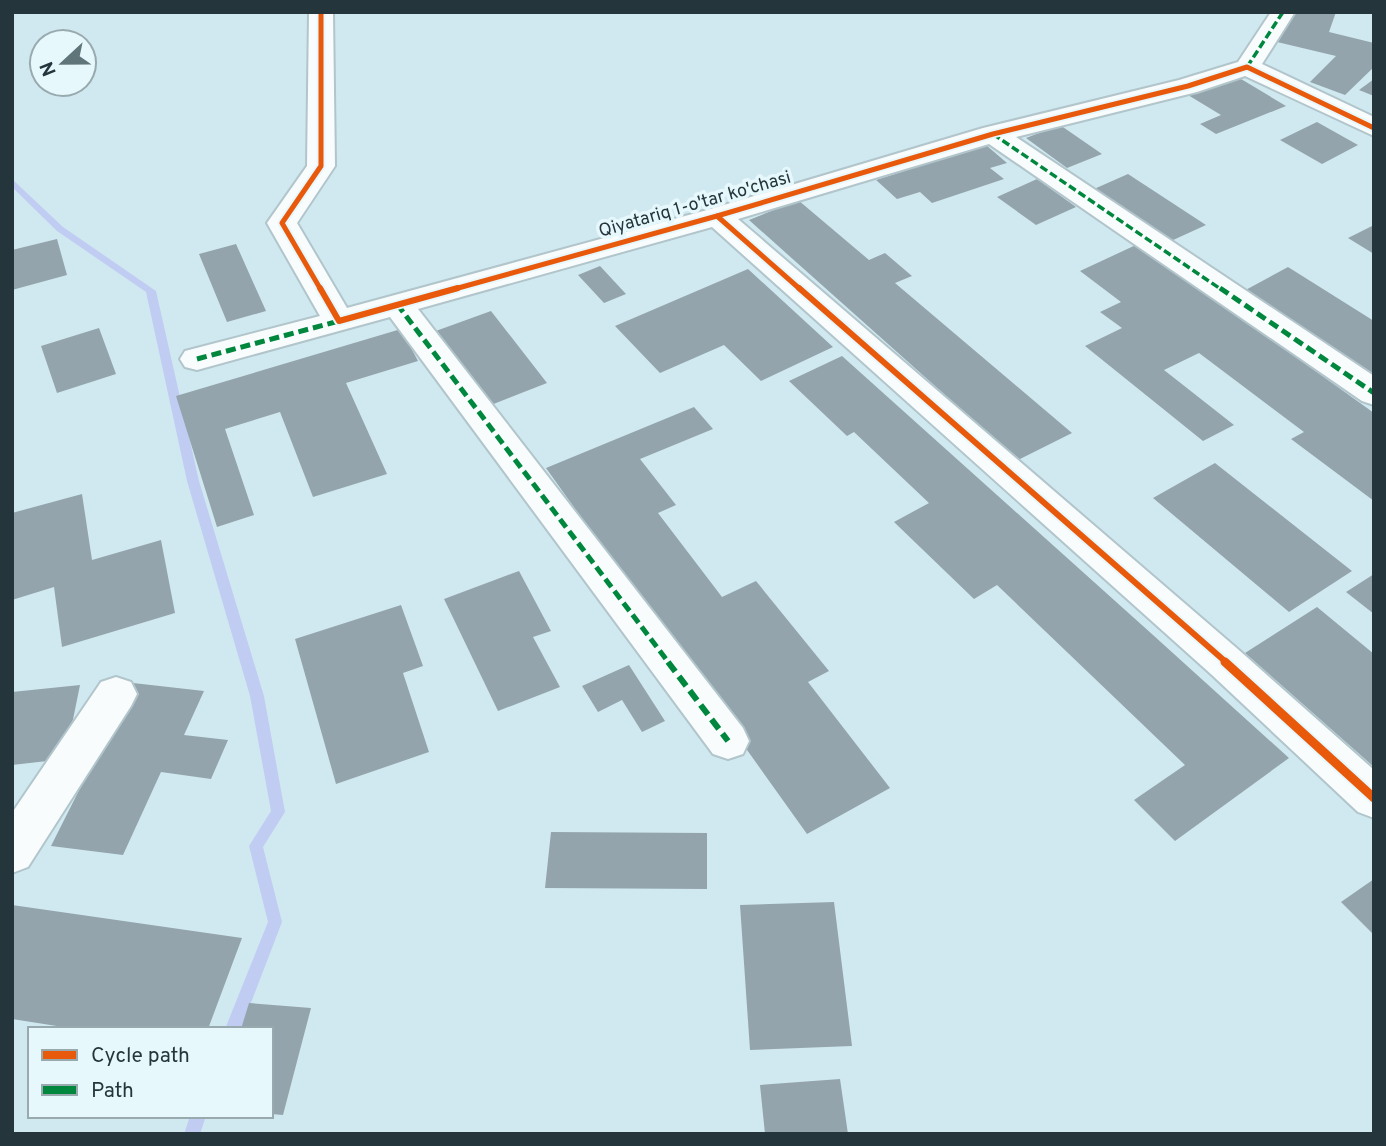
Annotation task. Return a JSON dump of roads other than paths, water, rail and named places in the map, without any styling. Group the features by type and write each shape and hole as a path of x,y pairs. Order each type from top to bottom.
{"street":[{"path":"321,12 321,166 282,223 339,321"},
{"path":"1283,12 1247,67 1374,128"},
{"name":"Qiyatariq 1-o'tar ko'chasi","path":"197,359 717,216 993,134 1188,86 1247,67"},
{"path":"993,134 1374,393"},
{"path":"717,216 1226,663 1374,797"},
{"path":"397,304 729,741"},
{"path":"12,852 116,694"}],"waterway":[{"path":"12,182 60,229 151,291 193,481 257,696 278,812 256,846 275,922 234,1027"},
{"path":"192,1134 197,1118"}]}
